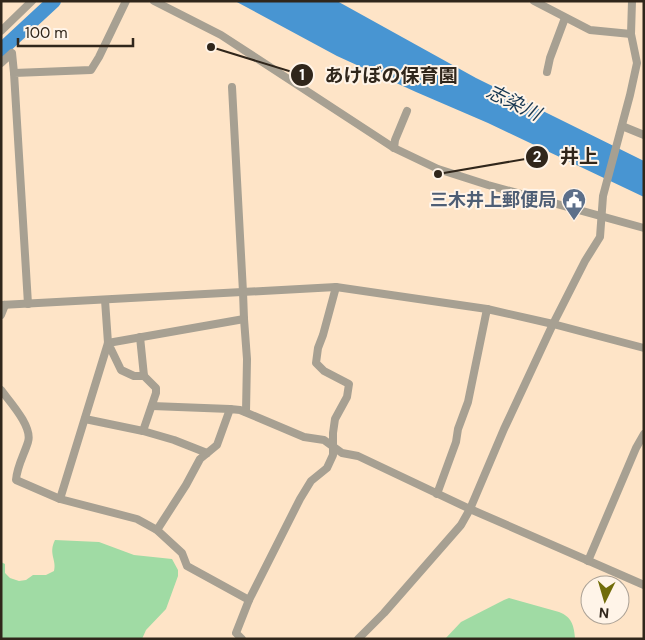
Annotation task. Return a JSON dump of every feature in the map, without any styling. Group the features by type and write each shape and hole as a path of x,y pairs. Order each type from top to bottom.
{"street":[{"path":"1,31 32,1"},
{"path":"14,73 91,70 126,1"},
{"path":"154,1 221,35 394,148 438,169 488,185 644,228"},
{"path":"534,1 590,30 631,34"},
{"path":"358,639 384,613 461,525 470,509 504,429 553,324 600,236 603,196 637,63 631,34 632,1"},
{"path":"547,72 550,58 565,18"},
{"path":"1,63 12,53 28,304"},
{"path":"232,87 247,359 246,412"},
{"path":"394,148 395,140 407,111"},
{"path":"622,126 644,135"},
{"path":"242,639 236,633 249,600 311,481 327,468 334,455 333,433 336,419 347,397 349,384 324,371 316,363 318,348 336,287"},
{"path":"1,315 3,305 336,287 486,309 644,348"},
{"path":"60,499 108,343 105,300"},
{"path":"438,494 468,402 486,309"},
{"path":"108,343 244,319"},
{"path":"140,336 144,376 156,388 143,431"},
{"path":"108,343 121,370 134,376 144,376"},
{"path":"1,390 19,414 29,432 29,439 16,472 16,480 60,499 137,520 157,530 182,554 187,566 249,600"},
{"path":"152,406 240,410 304,437 324,440 342,453 358,456 470,509 644,585"},
{"path":"157,530 186,486 200,459 217,445 230,409"},
{"path":"85,419 143,431 174,440 207,453"},
{"path":"588,561 636,448 644,434"}],"green space":[{"path":"55,540 99,542 134,555 172,559 178,570 178,576 166,609 146,630 142,639 1,639 1,562 5,564 5,573 10,578 19,581 26,580 33,575 46,575 54,571 52,549"},
{"path":"509,598 567,616 572,622 575,639 445,639 461,622"}],"water":[{"name":"志染川","path":"235,1 337,1 476,78 644,161 644,197 488,123 337,56"}],"waterway":[{"path":"1,50 54,1"}],"place":[{"name":"あけぼの保育園","path":"211,47"},
{"name":"井上","path":"438,174"},
{"name":"三木井上郵便局","path":"574,221"}]}
